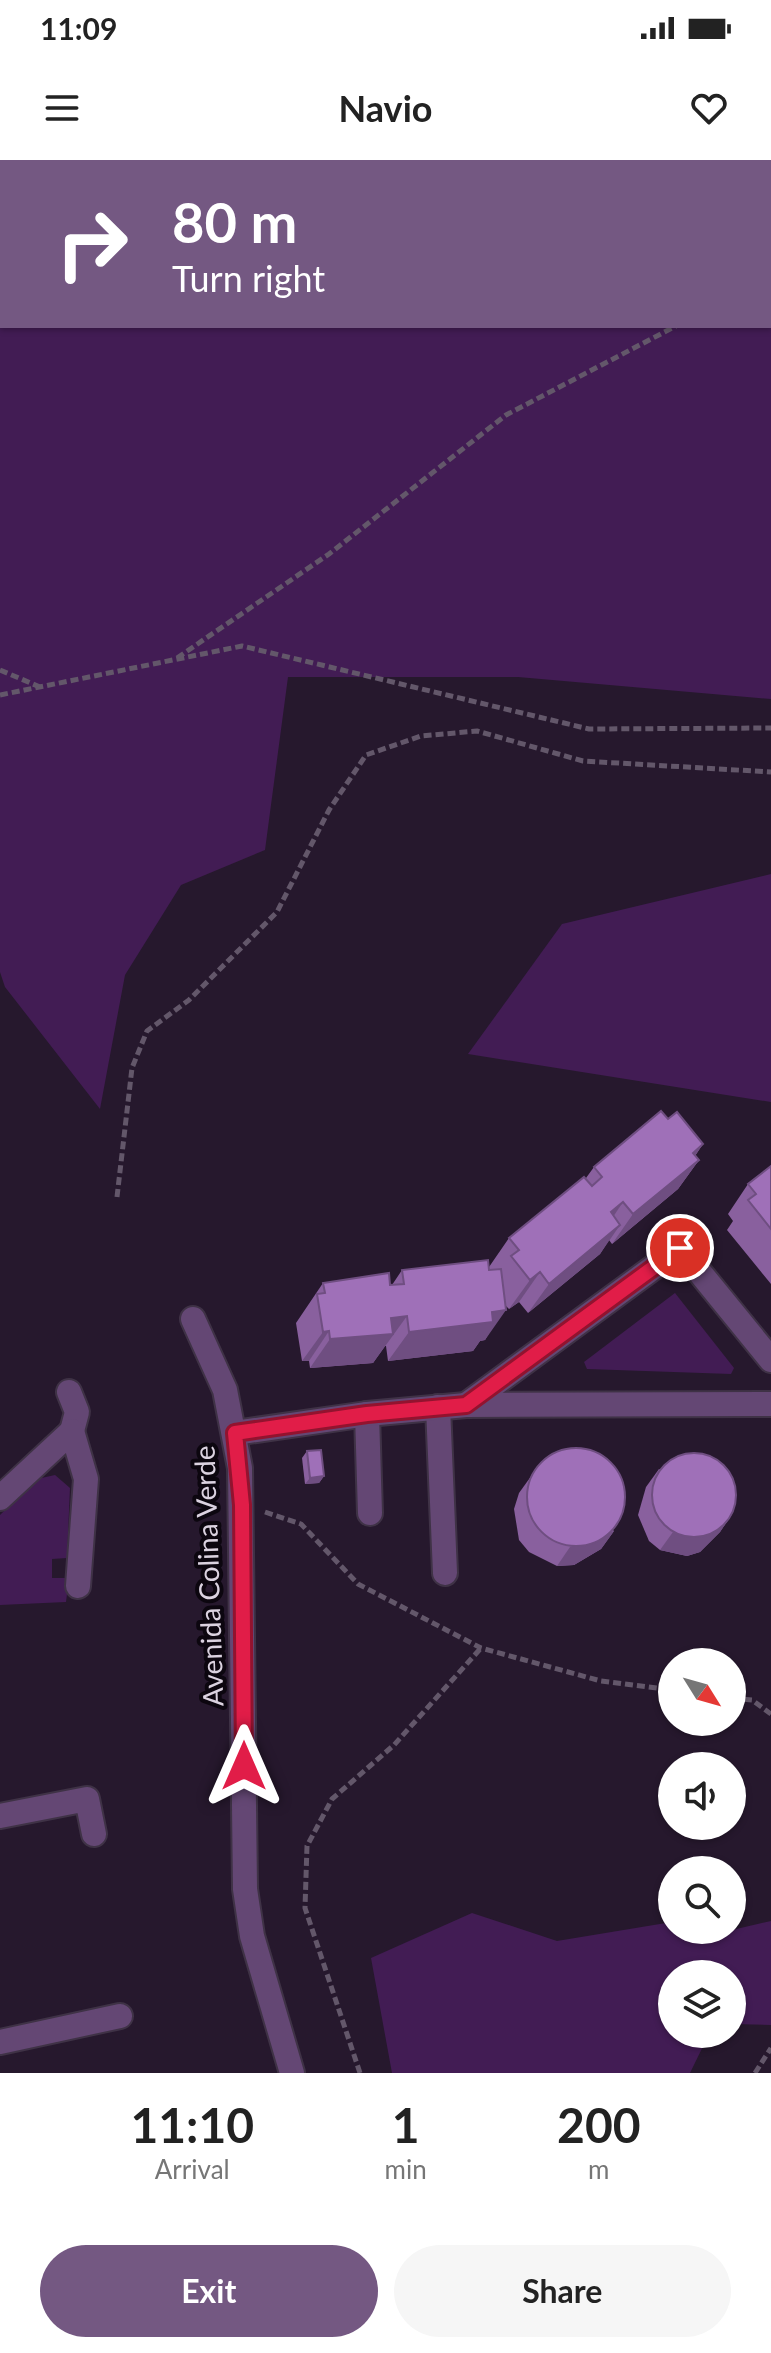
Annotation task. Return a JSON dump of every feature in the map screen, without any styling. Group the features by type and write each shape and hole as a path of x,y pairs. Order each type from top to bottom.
{"street":[{"path":"466,1405 680,1248 771,1360"},
{"name":"Avenida Colina Verde","path":"193,1319 214,1358 235,1433 242,1505 245,1889 252,1936 292,2073"},
{"path":"69,1392 77,1412 72,1431 86,1479 78,1586"},
{"path":"235,1433 367,1414 466,1405 771,1404"},
{"path":"438,1407 445,1573"},
{"path":"367,1414 370,1513"},
{"path":"0,1498 72,1431"},
{"path":"0,1816 87,1799 94,1834"},
{"path":"0,2042 120,2016"}],"path":[{"path":"173,660 329,554 506,415 672,328"},
{"path":"0,695 242,646 589,729 771,728"},
{"path":"0,670 41,688"},
{"path":"117,1197 132,1068 147,1031 189,1000 277,912 329,810 366,755 421,736 477,731 583,761 771,772"},
{"path":"242,1505 301,1524 358,1584 481,1648 601,1681 658,1688"},
{"path":"360,2073 305,1908 307,1846 332,1799 394,1745 481,1648"},
{"path":"746,1699 752,1700 771,1714"},
{"path":"755,2073 771,2048"}],"shaded area":[{"path":"0,328 771,328 771,699 518,677 288,677 265,850 181,885 125,975 100,1109 5,987 0,972"},
{"path":"771,874 771,1102 468,1054 562,924"},
{"path":"675,1293 734,1368 731,1374 587,1369 584,1362"},
{"path":"55,1475 70,1488 67,1558 52,1559 52,1578 69,1578 66,1602 0,1605 0,1515 37,1479"},
{"path":"472,1913 557,1941 658,1924 658,1944 746,1944 746,1927 771,1921 771,2025 746,2024 746,1960 658,1960 658,2048 702,2048 690,2073 392,2073 371,1958"}],"building":[{"path":"661,1111 668,1119 677,1112 703,1144 693,1153 699,1160 633,1214 623,1202 611,1212 620,1225 549,1284 540,1272 530,1280 511,1256 519,1250 509,1238 584,1177 592,1186 602,1177 594,1167"},
{"path":"771,1166 771,1229 748,1200 756,1194 748,1184"},
{"path":"488,1260 489,1270 501,1269 506,1310 492,1312 493,1322 409,1332 407,1316 391,1318 393,1334 330,1339 329,1331 323,1332 317,1294 325,1293 323,1283 389,1273 390,1285 404,1284 402,1270"},
{"path":"576,1448 595,1452 611,1462 621,1478 625,1497 621,1516 611,1532 595,1542 576,1546 557,1542 541,1532 531,1516 527,1497 531,1478 541,1462 557,1452"},
{"path":"321,1450 324,1476 310,1478 307,1451"},
{"path":"694,1453 710,1456 724,1465 733,1479 736,1495 733,1511 724,1525 710,1534 694,1537 678,1534 664,1525 655,1511 652,1495 655,1479 664,1465 678,1456"}],"route":[{"path":"244,1766 242,1505 235,1433 367,1414 466,1405 680,1248"}]}
